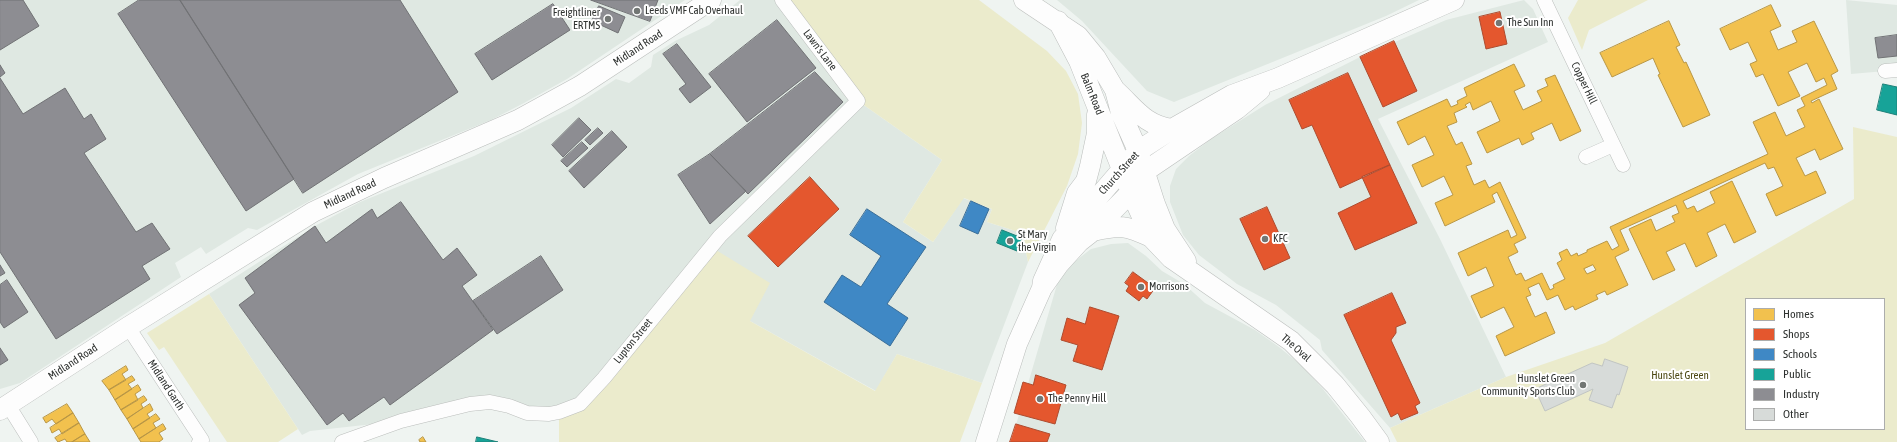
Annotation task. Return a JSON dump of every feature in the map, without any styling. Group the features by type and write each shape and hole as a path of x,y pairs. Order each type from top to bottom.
{"street":[{"name":"Midland Road","path":"4,407 128,327 313,212 384,178 518,120 587,81 711,0"},
{"name":"Lawn's Lane","path":"782,0 858,101"},
{"name":"Balm Road","path":"1024,0 1058,21 1078,36 1096,58 1115,90 1121,113 1138,151 1144,172"},
{"name":"Church Street","path":"1042,288 1043,281 1062,239 1138,151 1172,129 1232,95 1278,78 1454,0"},
{"name":"Copper Hill","path":"1544,0 1623,164"},
{"path":"1554,21 1556,0"},
{"name":"Balm Road","path":"1058,21 1078,61 1097,106 1130,192"},
{"name":"Church Street","path":"986,442 1017,344 1042,288 1064,258 1079,242 1093,231 1130,192 1144,172 1237,109 1265,86 1278,78"},
{"path":"1115,90 1143,118 1157,127 1172,129"},
{"name":"Lupton Street","path":"342,442 401,421 470,404 490,402 509,406 527,413 549,414 580,404 604,378 720,236 858,101"},
{"path":"1062,239 1077,194 1086,181 1090,166 1097,133 1097,106"},
{"path":"1586,157 1613,145"},
{"name":"The Oval","path":"1144,172 1165,229 1194,273"},
{"name":"The Oval","path":"1130,192 1151,237 1171,258 1291,341 1335,385 1379,442"},
{"path":"1093,231 1118,226 1135,229 1151,237"},
{"name":"Midland Garth","path":"128,327 202,440 199,442"},
{"path":"4,407 31,442"}],"shaded area":[{"path":"0,0 685,0 567,79 491,120 358,174 257,230 248,228 206,254 201,247 175,263 181,277 20,383 0,389"},
{"path":"740,0 782,0 858,101 942,160 903,222 933,242 963,198 992,209 987,222 1022,233 1028,262 982,383 897,354 876,391 750,321 604,378 559,412 490,402 401,421 310,431 302,435 209,294 315,226 360,202 474,156 571,108 616,79 629,83 651,67 653,55 675,41 709,25"},
{"path":"1057,0 1419,0 1386,16 1174,102 1147,91 1082,21"},
{"path":"1524,0 1533,9 1548,42 1378,119 1440,239 1506,377 1390,428 1322,350 1320,340 1276,305 1237,284 1199,255 1183,235 1170,202 1170,186 1176,169 1189,156 1211,139 1265,105 1360,57 1446,20"},
{"path":"1846,0 1897,5 1897,70 1851,74"},
{"path":"1128,243 1146,256 1162,271 1184,284 1205,303 1255,330 1302,366 1323,389 1365,442 1011,442 1058,281 1074,262 1091,249 1111,244"}],"green space":[{"path":"782,0 979,0 1047,51 1066,71 1078,94 1082,123 1078,154 1067,186 1028,262 1022,233 987,222 992,209 964,198 933,242 903,222 942,160 858,101"},
{"path":"1578,0 1648,0 1589,30 1582,50 1568,18"},
{"name":"Hunslet Green","path":"1853,127 1897,137 1897,442 1397,442 1390,428 1506,377 1605,343 1854,199"},
{"path":"711,247 770,283 750,321 875,391 897,354 982,383 960,442 559,442 559,412 580,404"},
{"path":"209,294 298,429 278,442 227,442 164,347 159,350 147,333"}],"building: Homes":[{"path":"1771,5 1781,26 1770,31 1778,50 1797,42 1792,31 1814,21 1838,71 1831,75 1837,89 1811,101 1812,103 1819,99 1843,149 1820,160 1815,149 1796,158 1805,176 1816,171 1826,193 1776,216 1766,194 1783,186 1774,167 1768,169 1765,163 1683,201 1687,209 1694,206 1697,212 1715,203 1710,192 1732,181 1756,232 1734,243 1725,224 1707,233 1717,256 1696,267 1685,243 1666,252 1675,270 1653,280 1629,229 1651,219 1656,231 1675,222 1672,216 1679,213 1676,205 1620,230 1629,250 1615,257 1628,285 1607,295 1605,291 1596,295 1598,299 1575,310 1573,306 1565,310 1558,295 1547,300 1539,283 1528,288 1531,295 1526,297 1535,317 1546,312 1555,333 1505,356 1496,336 1514,327 1504,307 1481,318 1471,296 1494,286 1486,267 1468,276 1458,253 1508,230 1511,238 1517,235 1497,192 1492,195 1495,202 1445,226 1435,203 1453,195 1444,176 1422,187 1412,165 1434,155 1425,136 1408,145 1397,122 1447,99 1451,107 1458,104 1457,101 1467,96 1464,88 1514,64 1525,86 1514,91 1523,110 1542,101 1537,91 1548,86 1545,79 1555,75 1581,131 1560,141 1552,123 1531,133 1534,139 1522,145 1519,138 1487,153 1477,132 1500,121 1491,101 1473,110 1470,102 1465,105 1467,107 1454,113 1457,122 1447,126 1456,145 1462,142 1472,164 1466,166 1474,185 1485,180 1489,188 1500,182 1526,238 1514,244 1518,252 1508,257 1516,275 1521,273 1525,281 1542,273 1550,290 1554,288 1553,285 1565,279 1557,263 1562,260 1559,253 1567,249 1571,256 1577,253 1578,256 1607,241 1612,250 1619,246 1610,227 1768,154 1753,122 1775,112 1786,136 1805,127 1797,110 1805,106 1801,98 1827,85 1824,78 1816,82 1807,63 1788,72 1800,96 1778,106 1763,74 1756,77 1750,64 1757,61 1748,42 1730,50 1720,29","holes":["1593,265 1596,270 1587,274 1584,269"]},
{"path":"1669,21 1680,45 1676,47 1684,63 1686,62 1710,115 1683,127 1658,75 1660,74 1653,58 1612,77 1600,53"},
{"path":"126,366 128,370 122,374 126,380 109,390 102,381"},
{"path":"132,376 135,380 128,384 132,389 115,400 109,390"},
{"path":"138,385 141,390 135,394 138,400 121,410 115,400"},
{"path":"144,396 147,400 141,404 143,408 127,419 121,410"},
{"path":"67,404 73,413 56,424 52,419 46,423 43,418"},
{"path":"150,404 153,410 147,414 150,418 133,429 127,419"},
{"path":"73,413 79,423 62,434 59,429 52,433 50,428"},
{"path":"156,414 160,419 153,423 156,428 139,439 133,429"},
{"path":"79,423 85,434 72,442 67,442 65,439 58,442 55,438"},
{"path":"163,424 166,429 159,433 163,439 159,442 141,442 139,439"},
{"path":"85,434 90,442 72,442"},
{"path":"423,437 426,442 420,442 419,440"}],"building: Shops":[{"path":"1500,12 1507,44 1486,49 1479,17"},
{"path":"1394,41 1417,91 1383,107 1360,57"},
{"path":"1348,73 1390,165 1340,188 1312,125 1302,129 1289,100"},
{"path":"1390,165 1417,223 1355,250 1338,213 1371,197 1362,177"},
{"path":"810,177 839,209 778,267 748,236"},
{"name":"KFC","path":"1267,207 1290,258 1264,270 1240,219"},
{"name":"Morrisons","path":"1133,272 1155,288 1147,299 1143,296 1139,301 1126,291 1129,286 1125,283"},
{"path":"1392,293 1406,323 1396,327 1396,333 1391,340 1420,403 1415,406 1418,413 1401,420 1398,413 1391,417 1344,315"},
{"path":"1090,307 1119,316 1102,370 1073,361 1078,345 1061,340 1067,318 1085,324"},
{"name":"The Penny Hill","path":"1036,375 1066,385 1055,424 1014,413 1023,382 1033,385"},
{"path":"1016,424 1050,434 1047,442 1010,442"}],"building: Schools":[{"path":"971,201 989,209 978,234 960,226"},
{"path":"867,209 926,247 887,304 908,318 890,346 824,302 842,275 861,287 881,256 850,235"}],"building: Public":[{"path":"1883,84 1897,87 1897,115 1877,110"},
{"name":"St Mary the Virgin","path":"1002,230 1022,238 1017,251 997,243"},
{"path":"477,437 498,442 476,442"}],"building: Industry":[{"path":"0,0 23,0 39,26 0,50"},
{"path":"139,0 180,0 294,179 246,211 118,14"},
{"path":"180,0 400,0 458,92 303,193"},
{"name":"Leeds VMF Cab Overhaul","path":"591,0 658,0 650,21"},
{"path":"553,4 570,30 492,80 475,54"},
{"name":"Freightliner ERTMS","path":"599,6 625,17 618,33 592,21"},
{"path":"777,20 816,68 747,122 709,74"},
{"path":"1897,35 1897,56 1878,58 1875,38"},
{"path":"677,44 711,87 690,103 679,89 686,84 663,54"},
{"path":"0,65 5,73 0,77"},
{"path":"815,72 843,102 748,194 710,154"},
{"path":"0,78 23,114 65,88 84,119 91,114 106,139 84,153 136,232 152,223 170,249 142,266 150,279 56,339 0,252"},
{"path":"579,118 591,130 563,157 552,145"},
{"path":"598,128 603,133 590,145 585,140"},
{"path":"612,131 627,147 584,188 569,171"},
{"path":"582,142 588,148 567,167 561,161"},
{"path":"710,154 746,191 710,224 678,175"},
{"path":"401,202 443,260 457,248 477,275 462,286 493,330 390,405 384,397 349,421 343,413 327,425 239,305 255,293 245,278 315,226 326,243 372,209 377,218"},
{"path":"541,256 563,290 497,334 473,301"},
{"path":"0,265 5,273 0,276"},
{"path":"7,280 28,312 4,328 0,322 0,285"},
{"path":"0,348 8,360 0,365"}],"building: Other":[{"name":"Hunslet Green Community Sports Club","path":"1605,359 1628,367 1619,395 1617,394 1612,408 1589,400 1593,389 1545,411 1535,389 1592,363 1602,366"}],"place":[{"name":"Leeds VMF Cab Overhaul","path":"637,11"},
{"name":"Freightliner ERTMS","path":"608,19"},
{"name":"The Sun Inn","path":"1499,23"},
{"name":"KFC","path":"1265,239"},
{"name":"St Mary the Virgin","path":"1010,241"},
{"name":"Morrisons","path":"1141,287"},
{"name":"Hunslet Green Community Sports Club","path":"1583,385"},
{"name":"The Penny Hill","path":"1040,399"}]}
